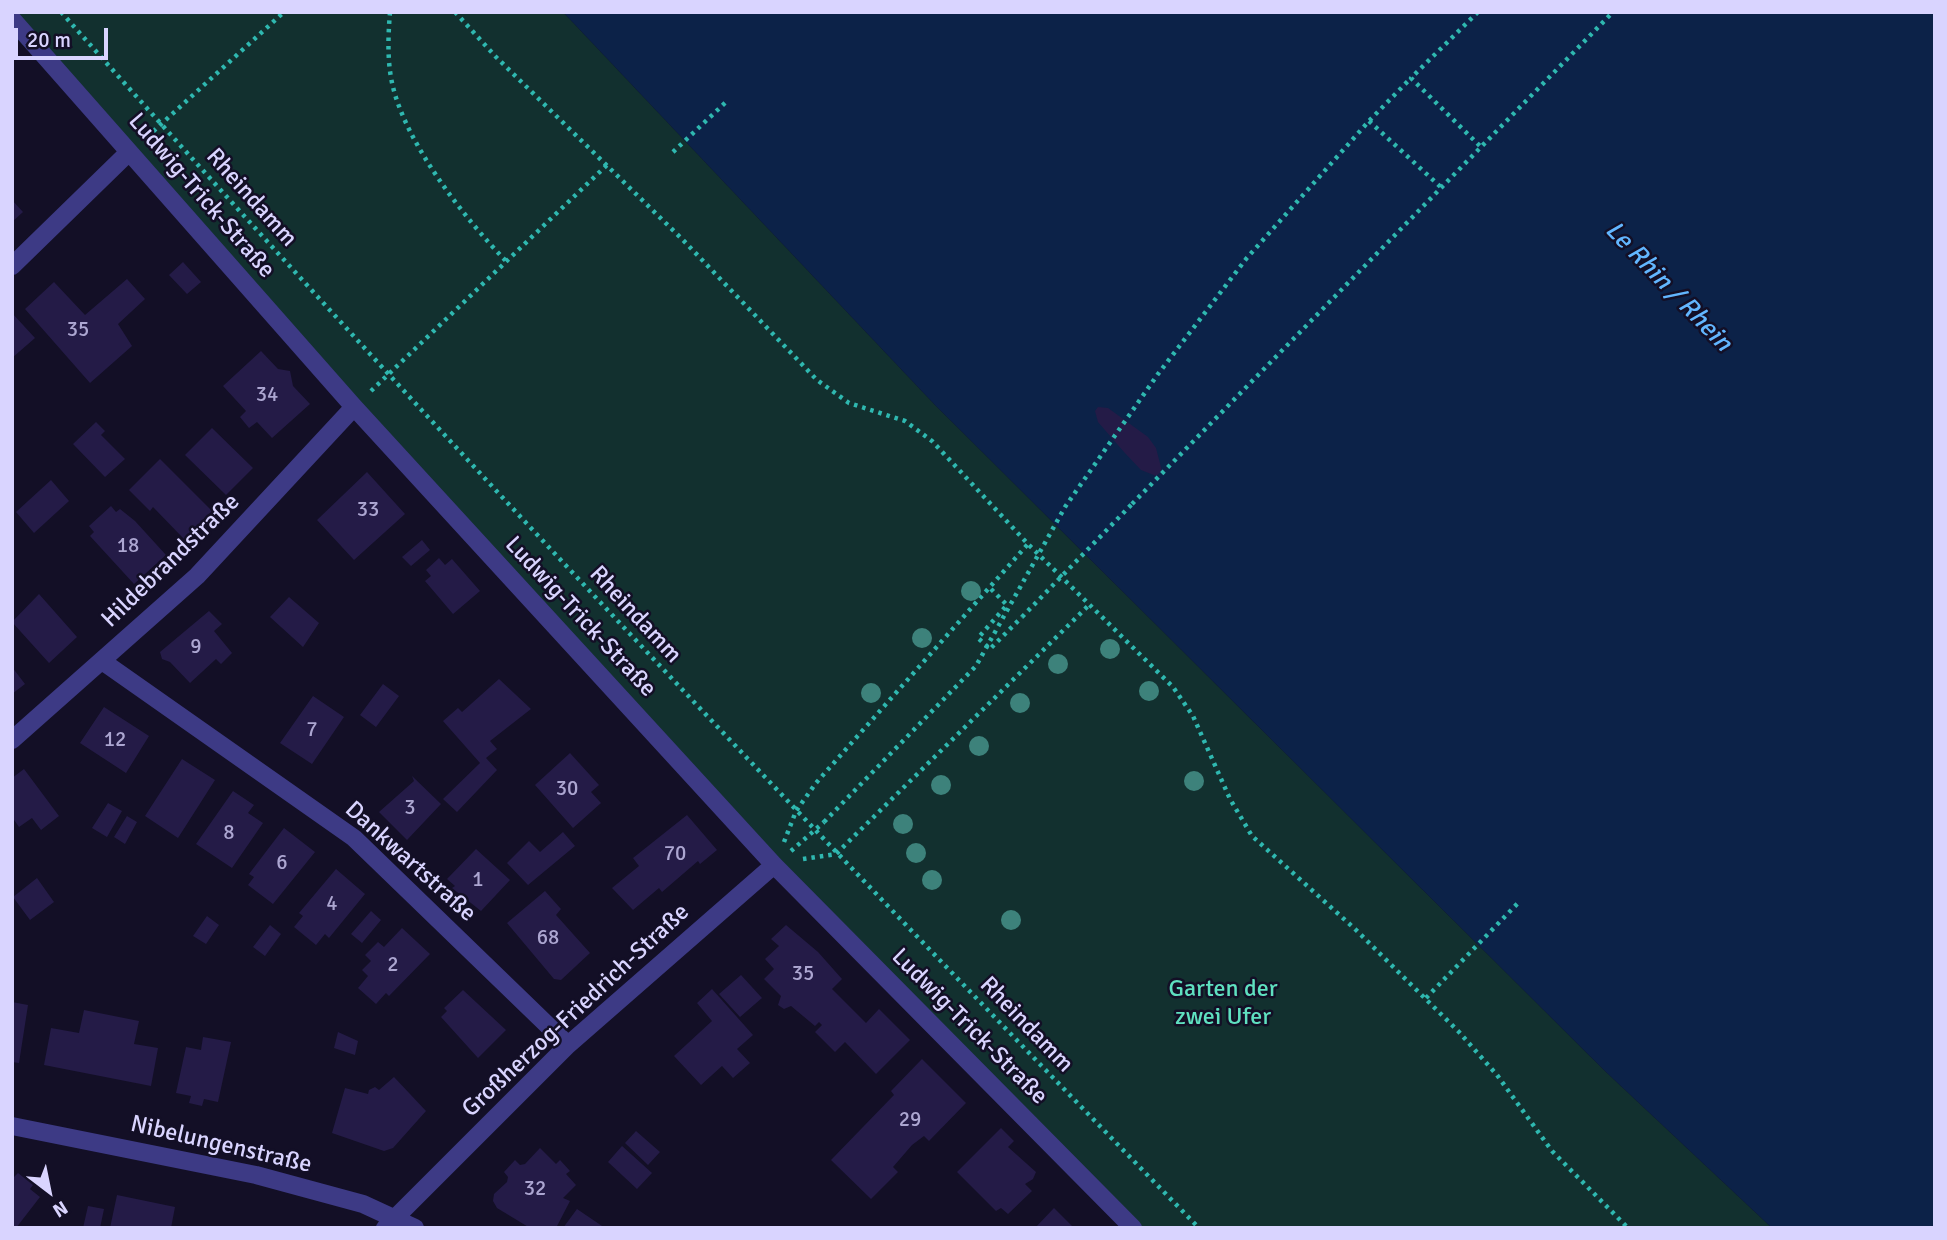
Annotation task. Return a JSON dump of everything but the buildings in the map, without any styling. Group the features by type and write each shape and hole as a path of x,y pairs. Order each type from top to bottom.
{"street":[{"name":"Ludwig-Trick-Straße","path":"12,19 136,146 354,407 774,865 1133,1228"},
{"path":"12,266 136,146"},
{"name":"Hildebrandstraße","path":"12,740 197,576 354,407"},
{"name":"Dankwartstraße","path":"102,661 354,838 568,1045"},
{"name":"Großherzog-Friedrich-Straße","path":"390,1222 568,1045 774,865"},
{"name":"Nibelungenstraße","path":"12,1126 256,1175 363,1204 390,1222 415,1228"}],"path":[{"name":"Rheindamm","path":"61,12 388,375 836,854 1199,1228"},
{"path":"136,146 284,12"},
{"path":"390,12 392,86 407,128 452,197 506,261"},
{"path":"455,12 496,57 608,164 817,380 849,403 905,421 932,441 1028,544 1173,687 1193,716 1230,799 1252,835 1426,998 1497,1075 1552,1151 1625,1227"},
{"path":"774,865 824,822 976,666 1065,507 1158,374 1246,258 1369,121 1478,12"},
{"path":"991,589 1007,604 978,638 990,649 1444,190 1613,12"},
{"path":"1411,78 1483,149"},
{"path":"673,152 726,102"},
{"path":"1369,121 1444,190"},
{"path":"371,391 608,164"},
{"path":"796,811 816,782 991,589 1028,544"},
{"path":"836,854 1090,604"},
{"path":"1426,998 1521,901"}],"green space":[{"name":"Garten der zwei Ufer","path":"12,12 563,12 935,405 1606,1072 1772,1228 1128,1228 368,427 12,33"}],"water":[{"name":"Le Rhin / Rhein","path":"563,12 1935,12 1935,1228 1772,1228 1606,1072 935,405"}]}
